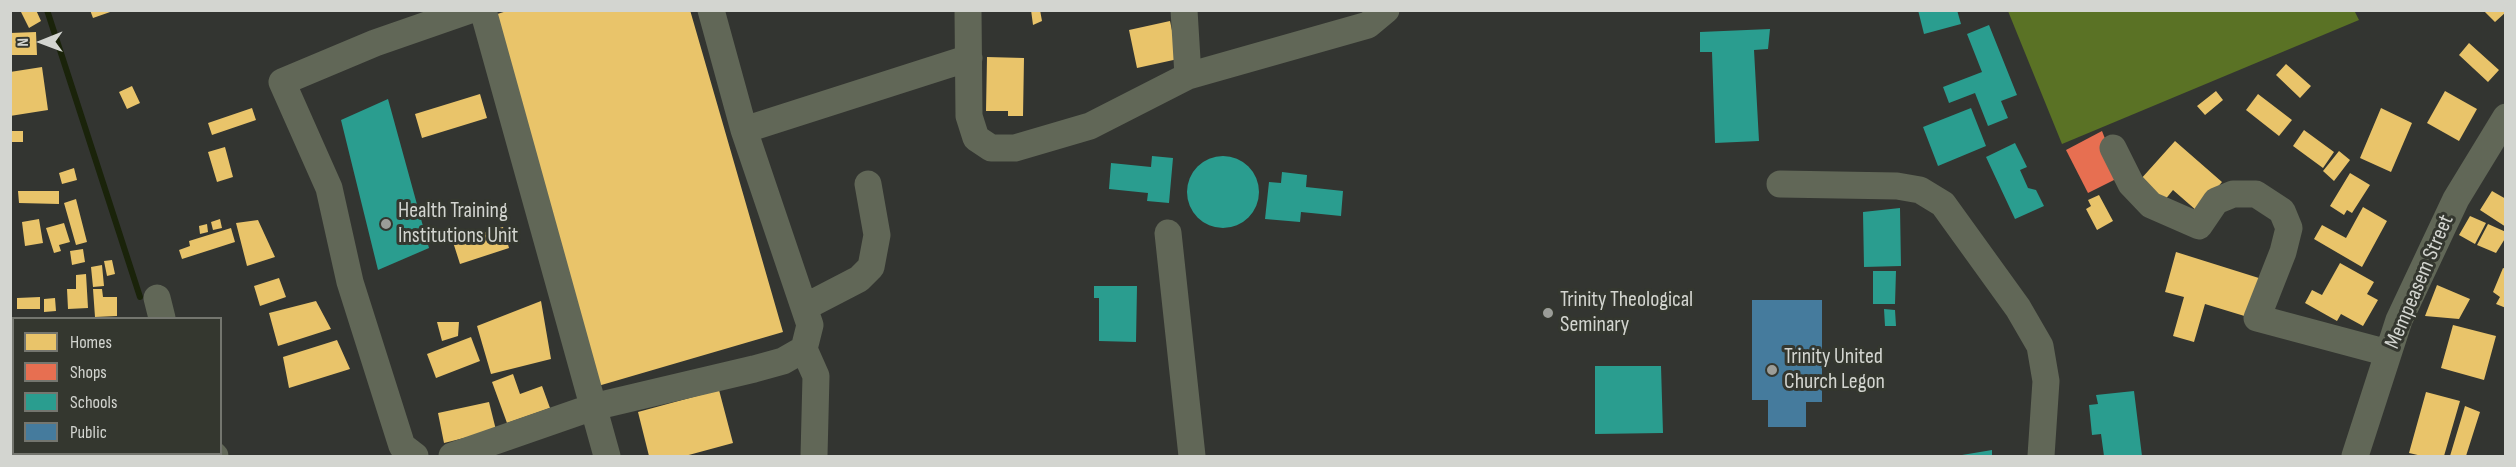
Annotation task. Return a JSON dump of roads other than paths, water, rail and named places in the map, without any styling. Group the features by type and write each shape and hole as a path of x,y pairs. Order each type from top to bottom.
{"street":[{"path":"415,456 402,446 350,282 329,188 282,82 375,44 470,10"},
{"path":"483,10 607,456"},
{"path":"711,10 744,130 810,325 804,349 816,376 814,456"},
{"path":"968,10 969,116 976,138 991,148 1015,148 1090,126 1188,76 1368,25 1386,10"},
{"path":"1184,10 1188,76"},
{"path":"744,130 969,58"},
{"name":"Mempeasem Street","path":"2355,456 2399,320 2456,199 2505,117"},
{"path":"2113,148 2131,184 2151,205 2199,226 2216,201 2234,194 2256,194 2282,211 2289,228 2283,252 2257,318 2388,353"},
{"path":"804,307 859,279 871,267 877,235 868,184"},
{"path":"1780,184 1896,186 1920,190 1943,204 2018,308 2040,346 2046,381 2041,456"},
{"path":"1168,233 1192,456"},
{"path":"452,456 593,407 754,369 783,361 804,349"}],"waterway":[{"path":"47,10 140,297"}],"place":[{"name":"Health Training Institutions Unit","path":"386,224"},
{"name":"Trinity Theological Seminary","path":"1548,313"},
{"name":"Trinity United Church Legon","path":"1772,370"}]}
